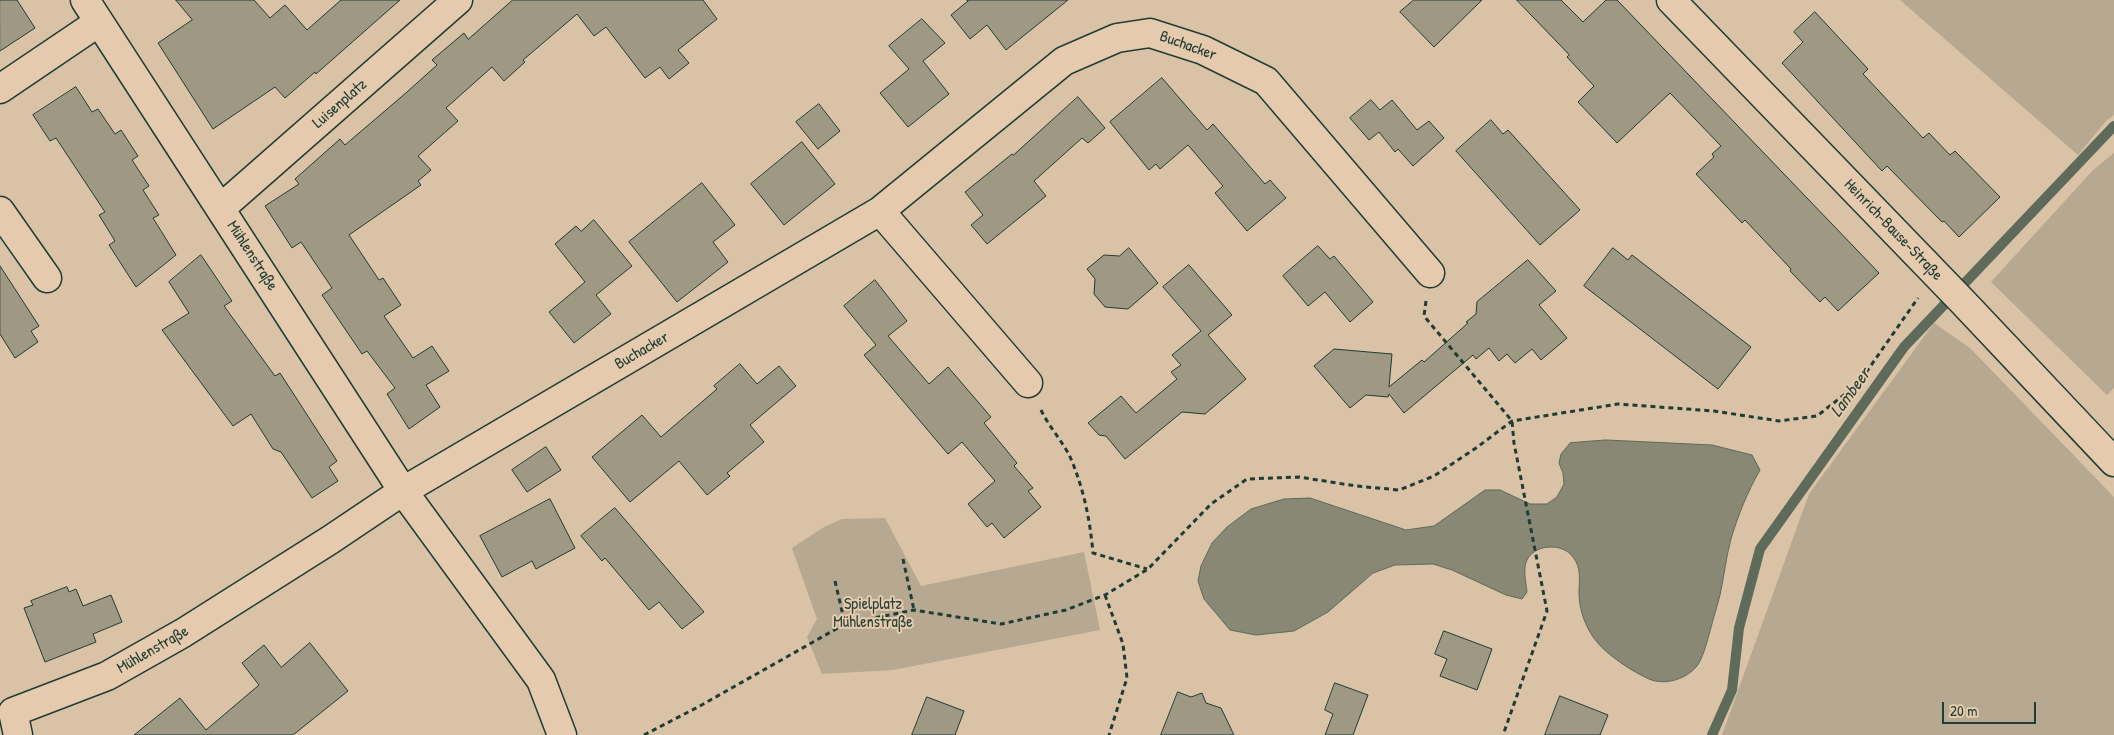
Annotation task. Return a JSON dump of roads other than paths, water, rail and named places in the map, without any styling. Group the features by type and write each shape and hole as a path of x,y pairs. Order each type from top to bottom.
{"street":[{"name":"Luisenplatz","path":"221,208 458,0"},
{"name":"Heinrich-Bause-Straße","path":"1671,0 2114,462"},
{"name":"Mühlenstraße","path":"0,89 92,11 403,491 540,680 562,735"},
{"name":"Buchacker","path":"403,491 880,211 1064,61 1117,38 1150,33 1203,50 1266,81 1430,273"},
{"path":"0,211 47,278"},
{"path":"880,211 1028,383"},
{"name":"Mühlenstraße","path":"18,735 13,712 106,676 183,633 330,540 403,491"}],"waterway":[{"name":"Lambeer","path":"1712,735 1732,690 1739,628 1760,549 1904,347 2114,126"}],"park label":[{"name":"Spielplatz Mühlenstraße","path":"873,614"}]}
